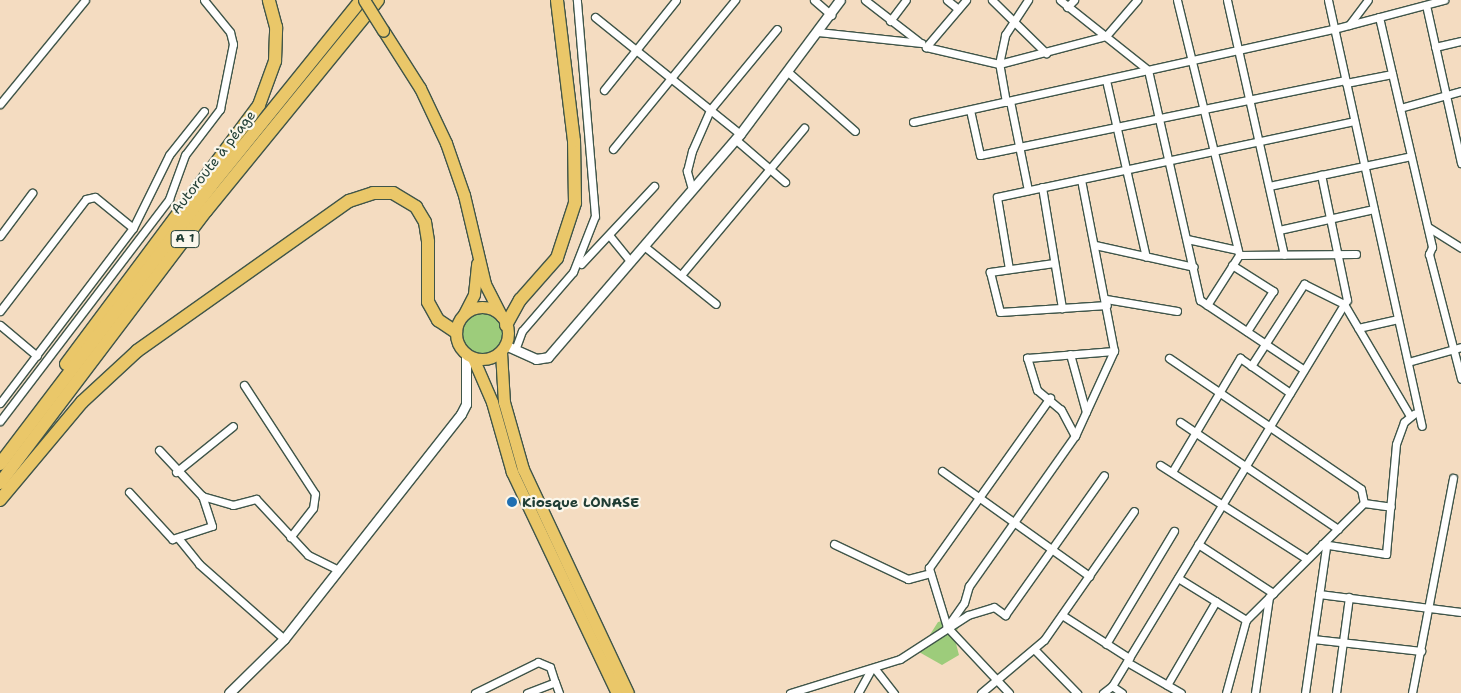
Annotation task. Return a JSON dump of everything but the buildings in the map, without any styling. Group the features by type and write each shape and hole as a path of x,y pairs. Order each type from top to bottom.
{"highway":[{"path":"0,455 152,244 259,105 275,60 276,27 269,0"},
{"name":"Autoroute à péage","path":"0,464 211,186 363,0"},
{"name":"A 1","path":"0,484 206,211 378,0"},
{"path":"504,320 557,258 575,203 574,141 558,0"},
{"path":"0,500 82,402 137,351 349,201 373,193 393,193 416,207 425,222 428,242 428,302 438,320 456,332"}],"main road":[{"path":"363,0 420,88 446,143 464,195 477,253 504,320 507,349 504,402 523,469 628,693"},
{"path":"477,253 474,294 456,332 492,402 512,472 617,693"},
{"path":"464,314 481,307 504,320"},
{"path":"470,356 486,359 507,349"}],"street":[{"path":"0,104 85,0"},
{"path":"0,421 169,199 185,155 217,116 233,44 230,32 204,0"},
{"path":"574,272 590,236 597,197 576,0"},
{"path":"604,90 676,0"},
{"path":"613,149 735,0"},
{"path":"814,0 831,15"},
{"path":"654,186 574,272 507,349 536,359 548,357 737,136 788,72 840,0"},
{"path":"865,0 890,21 924,45"},
{"path":"890,21 906,0"},
{"path":"947,0 958,9"},
{"path":"924,45 966,0"},
{"path":"992,0 1013,18 1046,53"},
{"path":"1028,0 1013,18 999,64 1028,190"},
{"path":"1060,0 1148,70 1200,300 1304,370"},
{"path":"1068,7 1074,0"},
{"path":"818,32 924,45 999,64 1106,36 1137,0"},
{"path":"1177,0 1238,253 1207,304"},
{"path":"1227,0 1284,255"},
{"path":"1328,0 1422,426"},
{"path":"1349,26 1368,0"},
{"path":"912,122 1349,26 1444,0"},
{"path":"1426,5 1461,163"},
{"path":"595,17 710,110 785,182"},
{"path":"1379,17 1428,227 1432,247 1429,254 1457,348 1461,379"},
{"path":"692,190 689,161 710,110 777,29"},
{"path":"1435,48 1461,41"},
{"path":"788,72 855,131"},
{"path":"970,110 980,155 1249,99 1392,74"},
{"path":"1106,80 1128,169 1146,257"},
{"path":"1400,108 1461,91"},
{"path":"0,403 133,228 169,155 204,111"},
{"path":"1009,269 997,197 1354,121"},
{"path":"681,275 804,128"},
{"path":"1269,186 1411,156"},
{"path":"1321,175 1337,254 1344,304 1410,416"},
{"path":"946,627 1014,523 1075,436 1114,351 1107,302 1082,179"},
{"path":"1042,187 1062,308"},
{"path":"0,236 3,226 32,193"},
{"path":"0,311 86,199 95,197 133,228"},
{"path":"1279,230 1374,209"},
{"path":"1428,227 1461,248"},
{"path":"609,235 630,262"},
{"path":"1187,239 1238,253 1284,255 1356,254"},
{"path":"644,246 716,304"},
{"path":"1095,246 1194,267"},
{"path":"1054,263 990,272 1000,312 1062,308 1107,302 1177,311"},
{"path":"1232,265 1273,291 1247,332"},
{"path":"1251,366 1304,284 1344,304"},
{"path":"1103,693 1112,689 1344,304"},
{"path":"1358,328 1398,319"},
{"path":"0,325 37,356"},
{"path":"1408,362 1457,348"},
{"path":"1075,436 1050,398 1036,390 1027,358 1114,351"},
{"path":"1070,354 1086,412"},
{"path":"230,693 284,639 461,414 466,404 470,356"},
{"path":"1169,358 1361,489 1364,503"},
{"path":"1172,472 1221,394 1240,358 1290,392"},
{"path":"244,385 315,494 313,508 290,537"},
{"path":"1008,693 946,627 929,568 1050,398"},
{"path":"1324,546 1386,554 1392,507 1396,444 1410,416 1419,412"},
{"path":"1180,422 1338,529"},
{"path":"176,472 233,426"},
{"path":"159,450 176,472 202,496 233,505 256,499 308,555 337,570"},
{"path":"1160,465 1307,559"},
{"path":"942,471 1089,576"},
{"path":"790,693 873,670 900,659 946,627 994,607 1005,615 1104,475"},
{"path":"1412,693 1453,478"},
{"path":"129,492 164,533 179,539 199,564 284,639"},
{"path":"179,539 212,526 202,496"},
{"path":"1364,503 1392,507"},
{"path":"1226,693 1246,620 1307,559 1324,546 1364,503"},
{"path":"981,693 1034,648 1062,614 1134,511"},
{"path":"1106,644 1174,532"},
{"path":"834,544 908,578 930,573"},
{"path":"1198,544 1271,595"},
{"path":"1305,693 1324,546"},
{"path":"1178,578 1246,620"},
{"path":"1319,594 1429,605 1461,612"},
{"path":"1255,693 1271,595"},
{"path":"1336,693 1348,597"},
{"path":"1167,685 1216,601"},
{"path":"1062,614 1128,660 1181,693"},
{"path":"1313,639 1421,651"},
{"path":"1034,648 1077,693"},
{"path":"475,693 538,662 550,667 558,693"},
{"path":"858,693 873,670"},
{"path":"873,670 894,693"},
{"path":"527,693 555,682"},
{"path":"1112,689 1122,693"}],"green space":[{"path":"481,310 494,314 500,320 504,333 500,346 494,352 481,356 468,352 462,346 458,333 462,320 468,314"},
{"path":"951,619 960,625 954,636 959,655 942,665 919,652 938,622"}],"place":[{"name":"Kiosque LONASE","path":"512,502"}]}
